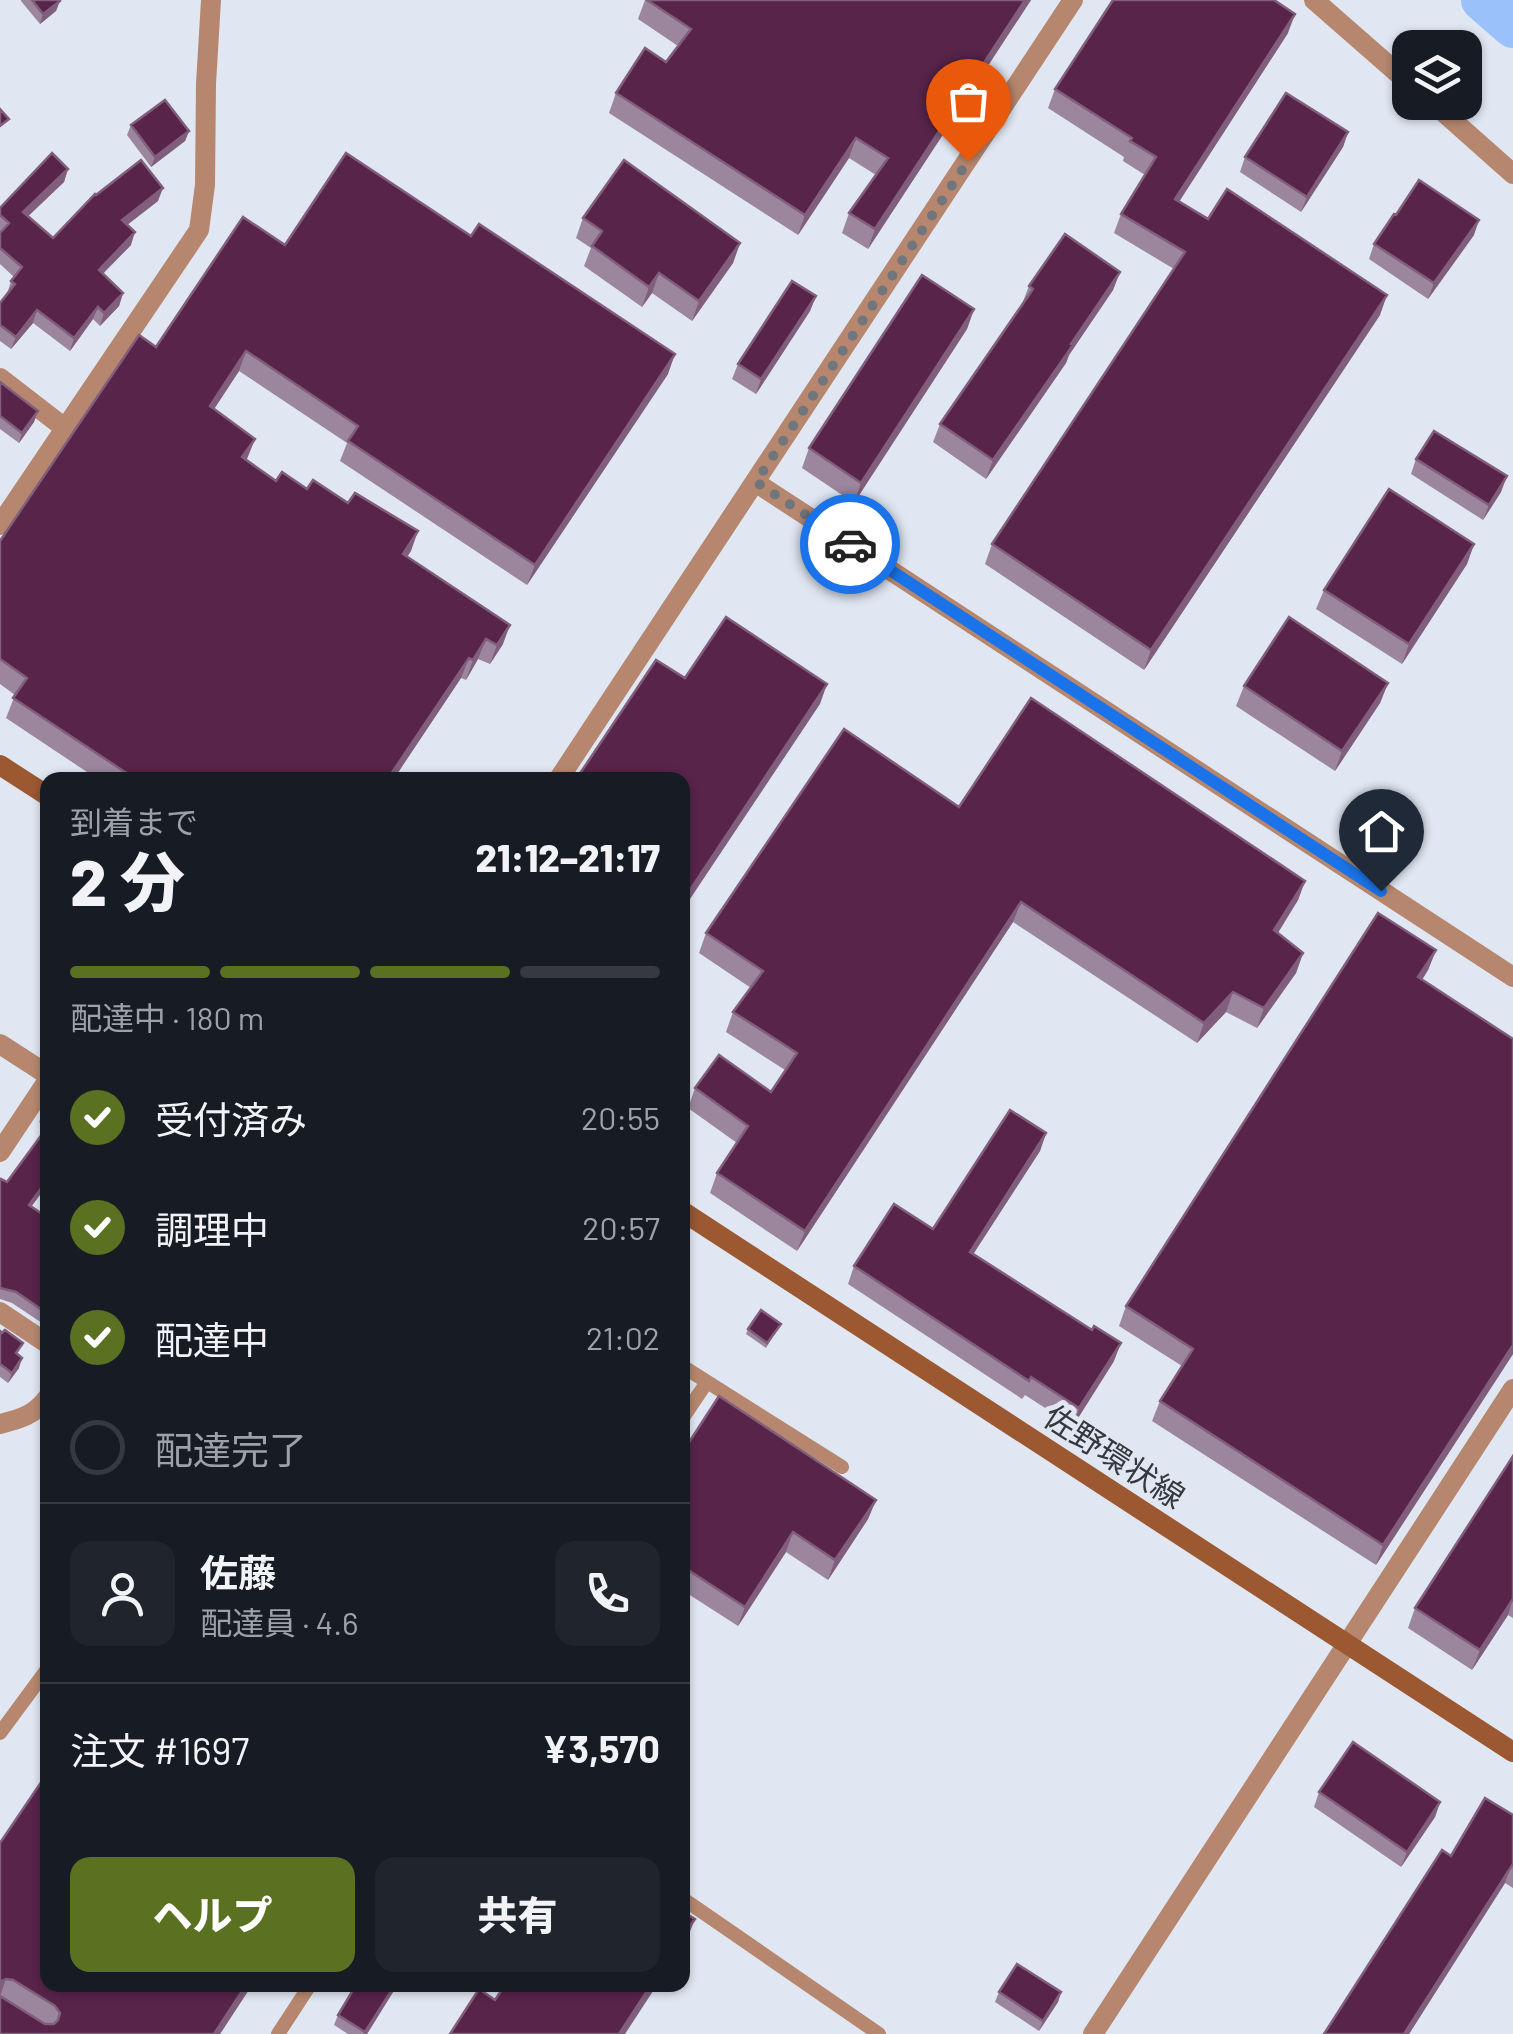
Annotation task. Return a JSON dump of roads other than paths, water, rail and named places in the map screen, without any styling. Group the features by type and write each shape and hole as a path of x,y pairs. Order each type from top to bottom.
{"main road":[{"path":"0,765 40,791"},
{"name":"佐野環状線","path":"690,1216 1513,1752"}],"street":[{"path":"0,524 198,230 205,184 210,0"},
{"path":"563,772 1074,0"},
{"path":"1314,0 1392,68"},
{"path":"1452,120 1513,174"},
{"path":"0,378 66,429"},
{"path":"756,482 1513,977"},
{"path":"0,1044 40,1072"},
{"path":"0,1152 40,1090"},
{"path":"0,1312 40,1339"},
{"path":"1094,2034 1513,1389"},
{"path":"0,1424 23,1419 40,1408"}],"lane":[{"path":"690,1371 842,1467"},
{"path":"690,1408 707,1382"},
{"path":"0,1733 40,1679"},
{"path":"690,1904 879,2034"},
{"path":"278,2034 305,1992"}],"waterway":[{"path":"1482,0 1513,27"}]}
